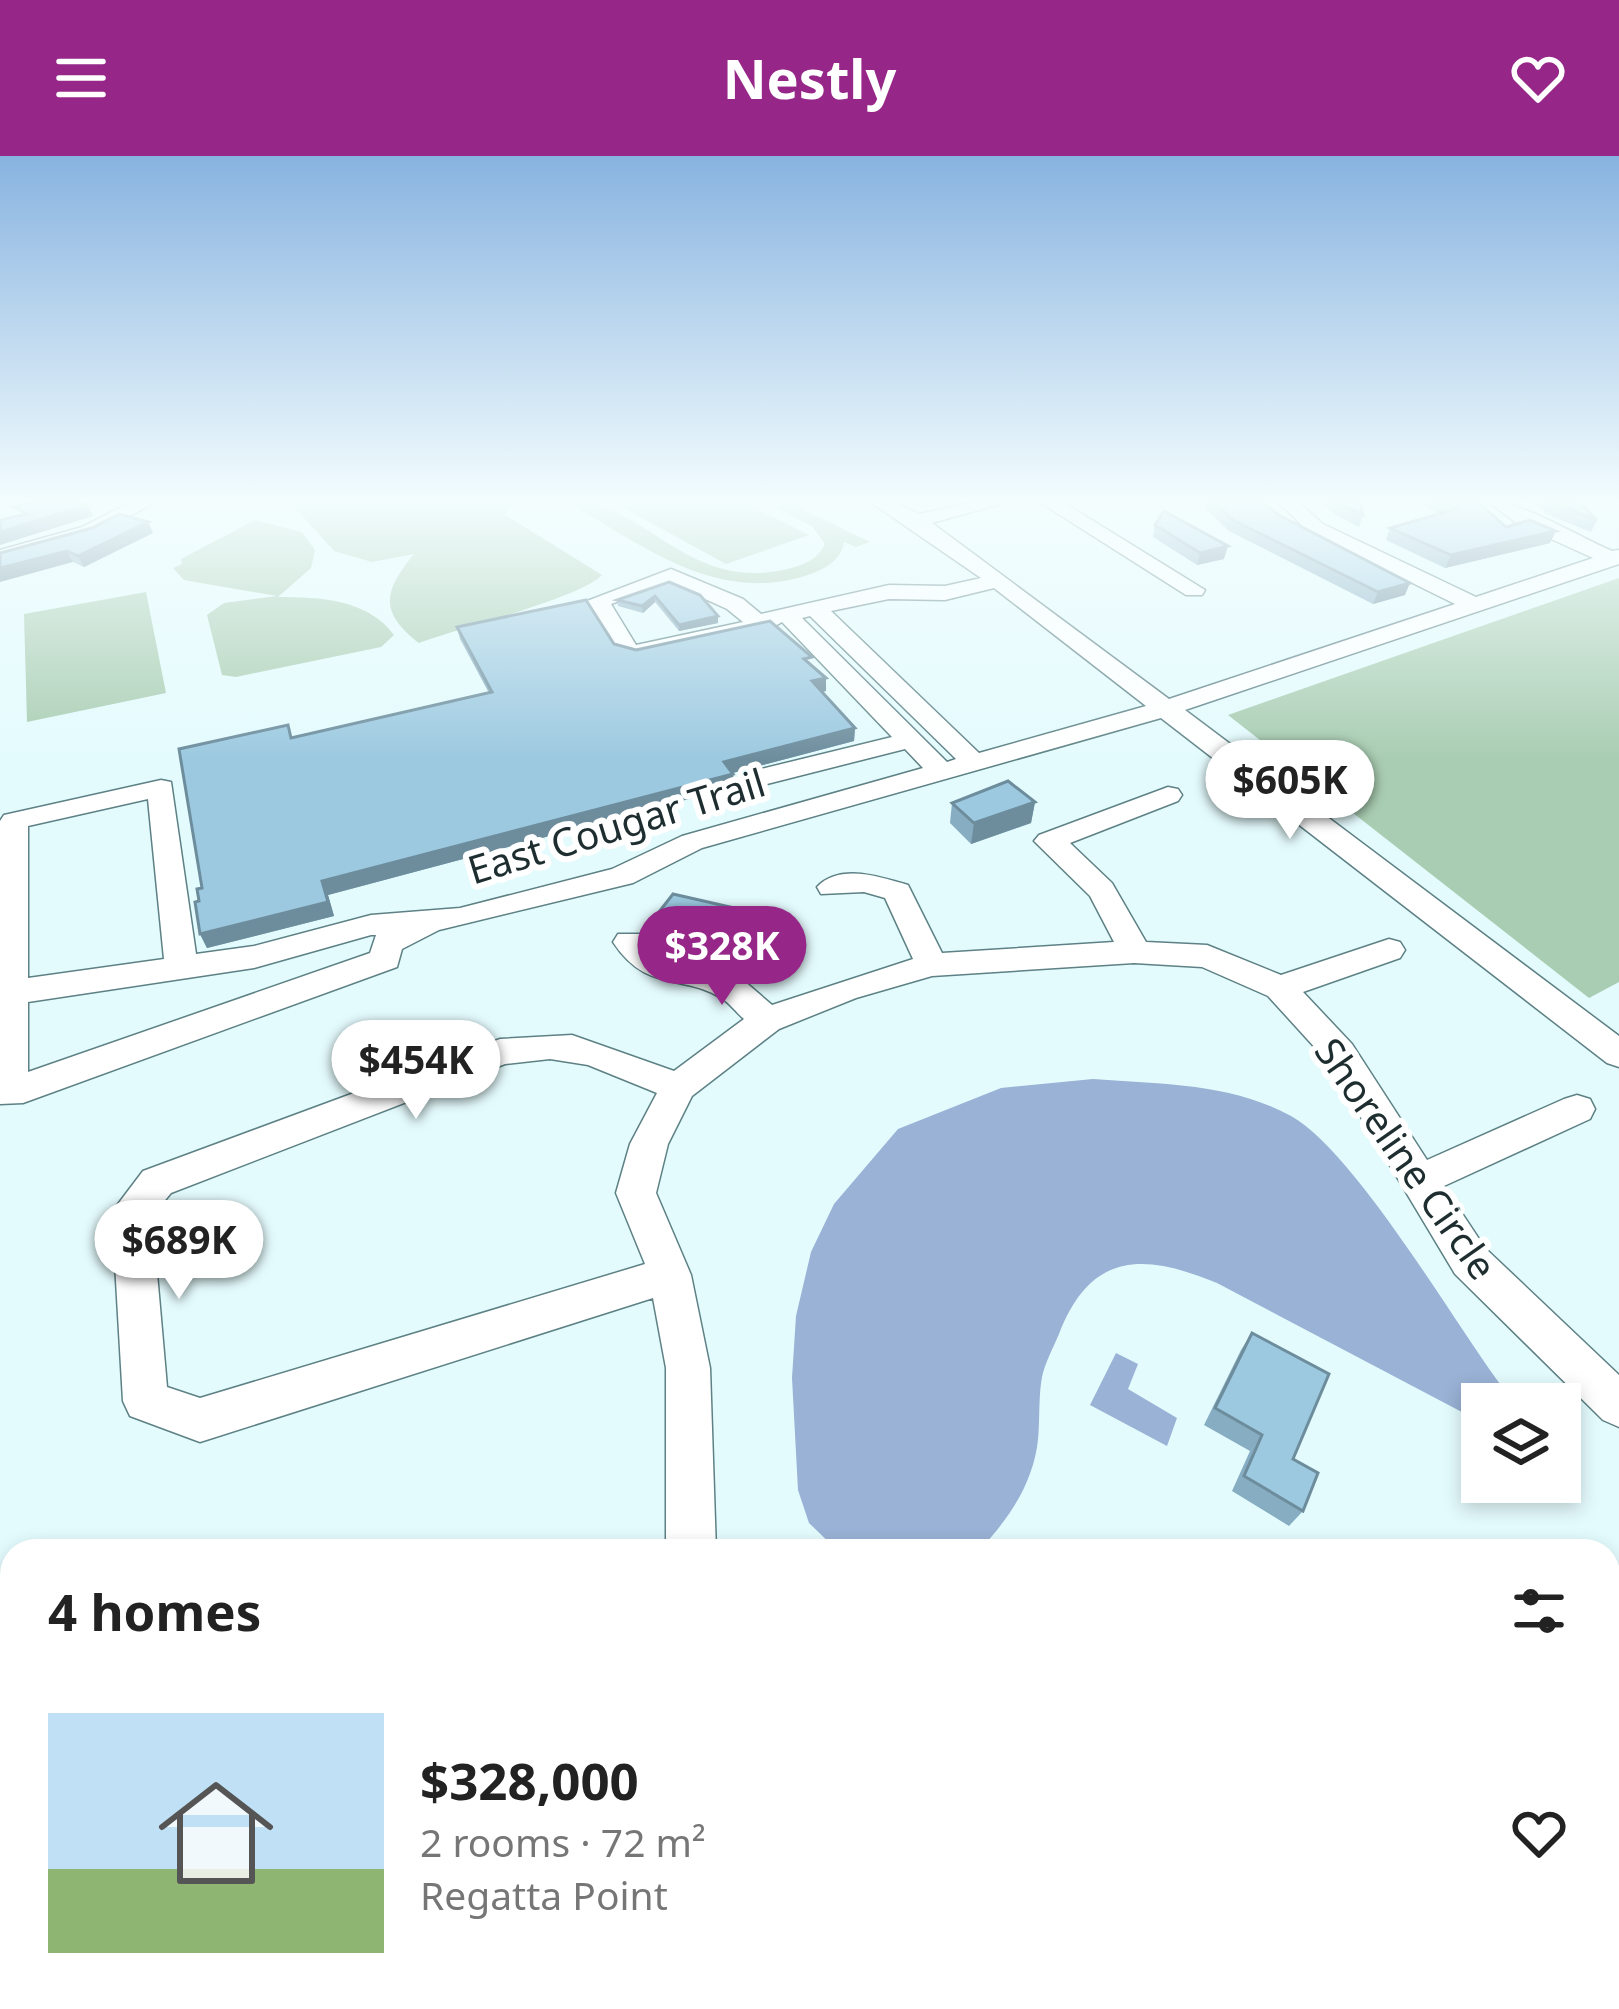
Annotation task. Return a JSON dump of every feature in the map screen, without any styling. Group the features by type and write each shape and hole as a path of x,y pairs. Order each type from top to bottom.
{"street":[{"path":"635,587 598,601 628,650 637,652 889,592 945,593 969,587"},
{"path":"698,587 735,604 760,625"},
{"path":"1007,587 1619,1054"},
{"path":"1190,587 1194,590"},
{"path":"1439,587 1473,604"},
{"name":"East Cougar Trail","path":"6,993 254,957 370,925 441,920 622,876 692,842 1167,708 1524,587"},
{"path":"815,608 976,763"},
{"path":"787,615 942,772"},
{"path":"763,778 910,740"},
{"path":"181,968 161,788 14,821 6,993 10,1093 386,959 386,943 441,920"},
{"path":"1134,952 1115,904 1090,873 1049,841 1168,796"},
{"path":"832,887 865,881 897,892 932,965"},
{"path":"629,941 659,969 731,988 767,1020"},
{"path":"1280,988 1389,950"},
{"name":"Shoreline Circle","path":"691,1539 688,1368 670,1275 636,1193 649,1144 678,1087 767,1020 844,990 932,965 1134,952 1207,956 1280,988 1340,1054 1470,1261 1619,1405"},
{"path":"670,1275 200,1420 146,1401 133,1212 157,1182 500,1052 543,1042 572,1045 678,1087"},
{"path":"1422,1179 1577,1109"}],"green space":[{"path":"227,587 289,587 278,597 342,602 371,614 394,635 381,647 236,677 222,675 207,615 224,603 277,596"},
{"path":"583,587 419,643 391,611 392,590"},
{"path":"1592,587 1619,587 1619,982 1589,998 1228,715"},
{"path":"146,592 166,693 27,722 24,614"}],"water":[{"path":"1093,1079 1194,1087 1268,1105 1316,1135 1343,1164 1499,1383 1461,1383 1461,1412 1217,1283 1166,1267 1123,1266 1104,1273 1072,1307 1042,1377 1038,1441 1030,1474 990,1539 826,1539 809,1523 798,1490 792,1378 796,1316 811,1252 834,1204 898,1129 1001,1088"},
{"path":"1116,1353 1138,1364 1128,1389 1177,1418 1167,1446 1090,1405"}],"building":[{"path":"653,587 682,587 700,595 718,616 679,625 655,596 642,606 617,600"},
{"path":"586,600 614,644 636,650 770,621 812,657 804,659 826,678 812,681 855,728 724,762 733,774 322,881 328,902 200,934 195,902 199,901 197,889 202,888 179,749 288,725 291,738 492,692 457,627"},
{"path":"1008,781 1035,802 974,823 952,803"},
{"path":"673,894 752,912 736,940 659,927 652,921"},
{"path":"1252,1333 1329,1374 1293,1459 1318,1473 1303,1511 1244,1476 1262,1435 1215,1408"}]}
